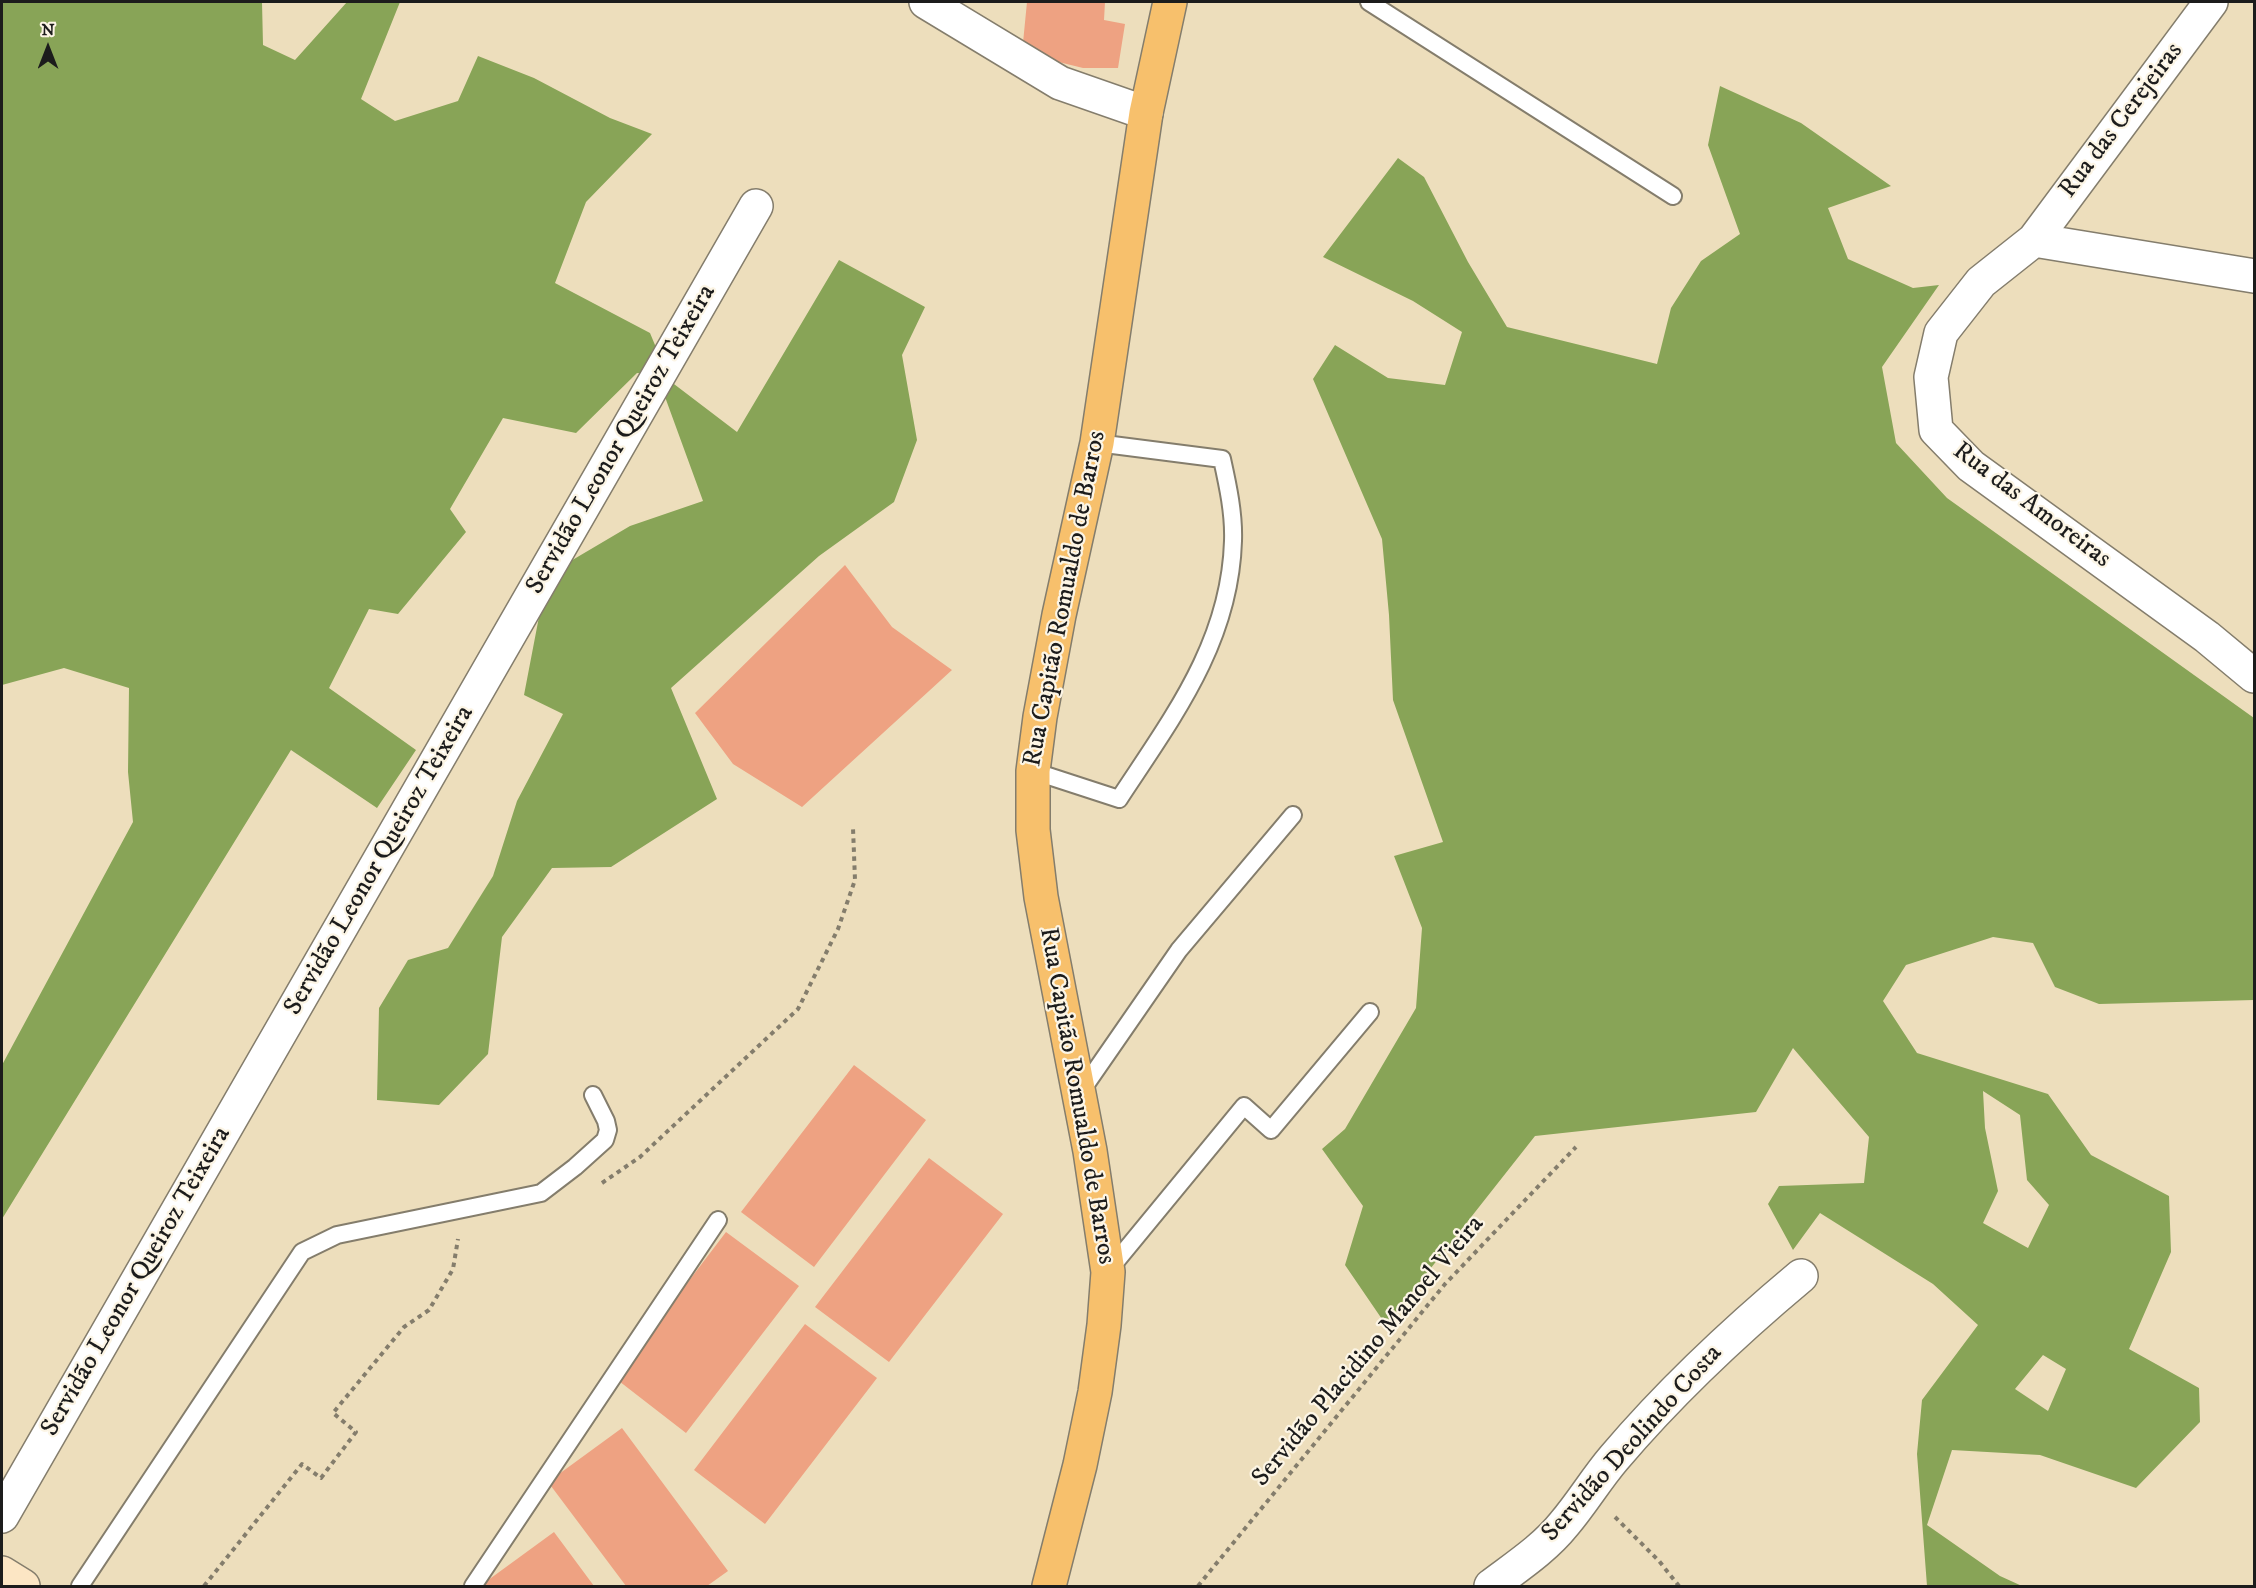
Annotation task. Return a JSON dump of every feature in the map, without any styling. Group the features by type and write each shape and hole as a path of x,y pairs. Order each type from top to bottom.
{"main road":[{"name":"Rua Capitão Romualdo de Barros","path":"1048,1587 1080,1465 1095,1392 1108,1272 1090,1151 1041,897 1032,830 1032,771 1059,615 1097,443 1146,113 1170,2"},
{"path":"2,1573 23,1587"}],"street":[{"path":"926,2 1060,83 1146,113"},
{"name":"Rua das Cerejeiras","path":"2034,240 2211,2"},
{"name":"Servidão Leonor Queiroz Teixeira","path":"2,1516 756,206"},
{"path":"2034,240 2254,276"},
{"name":"Rua das Amoreiras","path":"2034,240 1981,282 1941,333 1931,377 1936,430 1971,466 2207,637 2254,676"},
{"name":"Servidão Deolindo Costa","path":"1491,1587 1536,1552 1563,1526 1613,1459 1663,1404 1740,1327 1801,1276"}],"lane":[{"path":"1369,2 1673,196"},
{"path":"1032,771 1119,799 1187,696 1210,649 1227,588 1233,542 1231,501 1222,459 1097,443"},
{"path":"1079,1093 1179,950 1293,815"},
{"path":"1108,1272 1244,1106 1271,1130 1370,1012"},
{"path":"80,1587 302,1252 337,1235 541,1192 605,1140 608,1130 606,1121 593,1095"},
{"path":"472,1587 718,1220"}],"path":[{"name":"Servidão Placidino Manoel Vieira","path":"1198,1587 1445,1284 1575,1147"},
{"path":"204,1587 302,1464 321,1478 356,1431 333,1413"},
{"path":"1589,1491 1659,1561 1679,1587"}],"green space":[{"path":"2,2 262,2 263,45 295,60 347,2 400,2 361,99 395,121 458,101 478,56 534,78 610,118 652,134 586,202 555,283 650,333 670,381 737,432 839,260 925,307 902,355 917,440 894,502 819,556 671,688 717,799 611,867 552,868 502,937 488,1054 439,1105 377,1100 379,1008 408,960 448,948 493,876 517,801 563,714 524,695 547,575 630,526 703,501 657,375 637,373 576,433 503,418 450,509 466,532 398,614 369,609 329,688 416,750 377,808 291,750 2,1219 2,1065 133,822 128,772 129,688 64,668 2,685"},
{"path":"1720,86 1801,123 1891,186 1828,208 1848,259 1913,288 1939,285 1882,367 1896,443 1947,498 2254,718 2254,1000 2099,1004 2055,987 2033,943 1993,937 1906,965 1883,1001 1917,1053 2048,1094 2091,1155 2169,1196 2171,1252 2129,1349 2199,1388 2200,1422 2136,1488 2040,1455 1952,1450 1927,1525 2000,1576 2022,1586 1927,1586 1917,1454 1922,1400 1978,1325 1933,1284 1820,1213 1793,1250 1768,1204 1779,1186 1864,1183 1869,1137 1793,1048 1756,1112 1535,1136 1386,1325 1345,1265 1363,1206 1322,1149 1345,1129 1416,1008 1422,928 1394,856 1443,842 1393,700 1389,615 1382,539 1313,379 1335,345 1388,378 1445,385 1462,332 1413,301 1323,257 1398,158 1424,177 1468,262 1507,327 1657,364 1671,308 1701,261 1740,234 1708,145","holes":["1983,1091 2020,1115 2027,1180 2049,1205 2028,1248 1983,1223 1998,1191 1985,1128","2043,1355 2066,1369 2048,1411 2015,1389"]}],"building":[{"path":"1027,2 1105,2 1104,20 1125,24 1118,68 1083,68 1022,53"},
{"path":"845,565 892,627 952,670 802,807 733,764 695,713"},
{"path":"854,1065 926,1120 814,1267 741,1212"},
{"path":"929,1158 1003,1214 889,1362 815,1307"},
{"path":"726,1232 799,1286 686,1433 615,1378"},
{"path":"805,1324 877,1378 765,1524 694,1470"},
{"path":"622,1428 728,1571 707,1586 626,1586 548,1482"},
{"path":"554,1532 594,1586 480,1586"}]}
